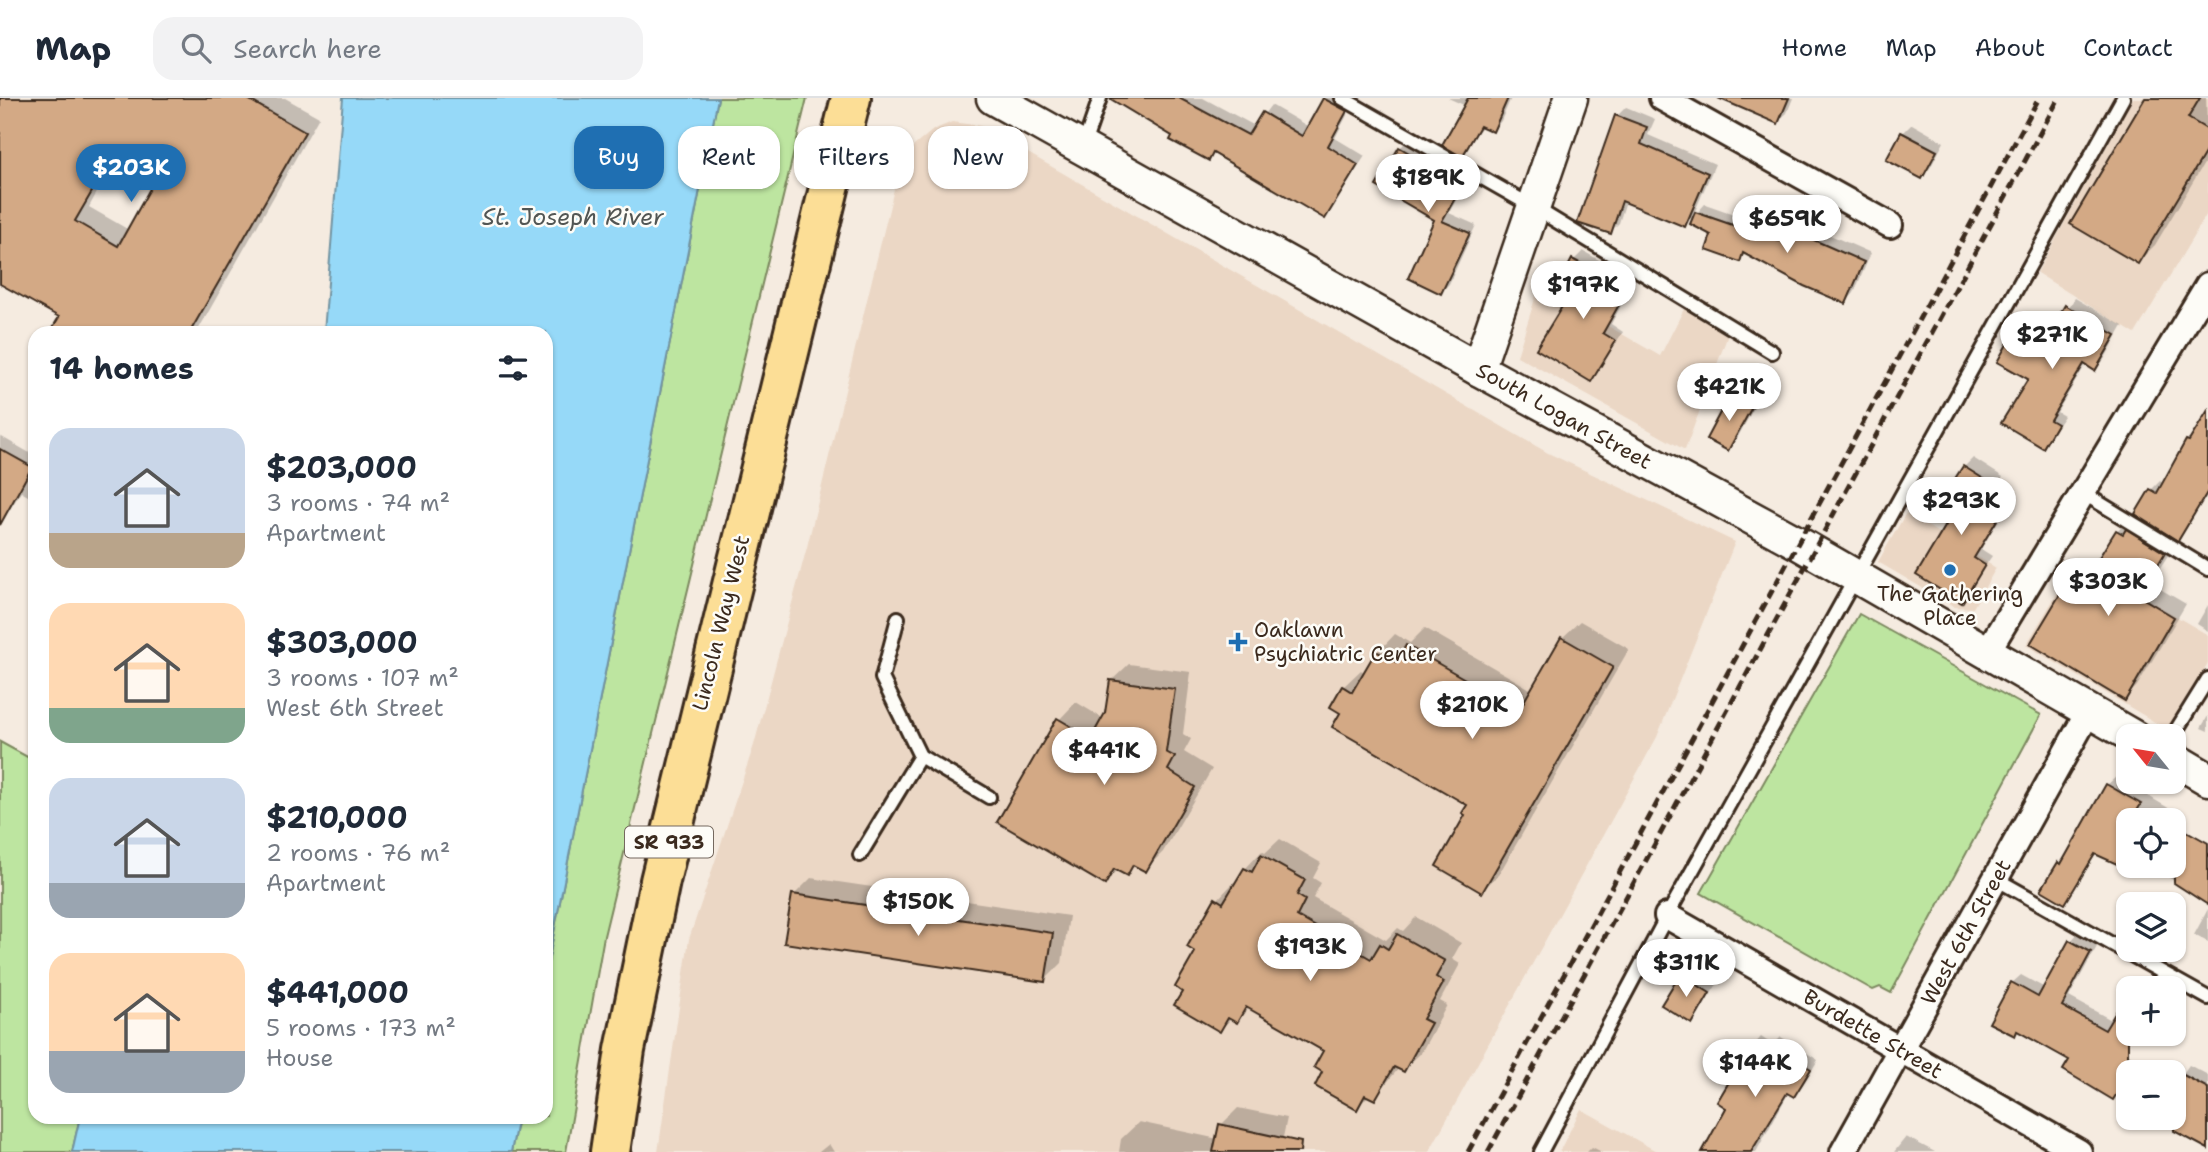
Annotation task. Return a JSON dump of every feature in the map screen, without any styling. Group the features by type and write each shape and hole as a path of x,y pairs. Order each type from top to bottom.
{"main road":[{"name":"Lincoln Way West","path":"610,1152 625,1050 660,881 851,98"}],"street":[{"name":"South Logan Street","path":"993,98 1856,577 2116,727"},
{"path":"1478,369 1571,98"},
{"path":"1662,98 1890,225"},
{"path":"1987,652 2208,285"},
{"name":"West 6th Street","path":"1843,1152 2089,711"},
{"path":"2186,766 2208,779"},
{"name":"Burdette Street","path":"1667,916 2079,1152"}],"lane":[{"path":"1083,147 1100,98"},
{"path":"1342,98 1535,208 1772,352"},
{"path":"1541,1152 1667,916 2123,98"},
{"path":"2083,493 2208,569"},
{"path":"898,618 881,678 920,756 989,797"},
{"path":"2180,724 2208,678"},
{"path":"860,855 920,756"},
{"path":"1996,879 2208,998"}],"shaded area":[{"path":"2133,98 2208,98 2208,212 2135,334 2037,273"},
{"name":"Oaklawn Psychiatric Center","path":"952,122 981,126 942,126"},
{"name":"Oaklawn Psychiatric Center","path":"928,134 928,189 1028,189 1028,153 1548,453 1735,542 1657,737 1429,1152 658,1152 689,939 754,745 807,547 894,189 914,189 914,146"},
{"path":"1539,286 1660,356 1686,305 1729,332 1685,450 1517,356"},
{"path":"1906,513 1996,568 1973,608 1955,607 1878,562"},
{"path":"2078,559 2208,635 2208,664 2172,724 2158,724 2026,645"},
{"path":"1581,1109 1658,1152 1559,1152"}],"green space":[{"path":"718,98 807,98 800,126 794,126 794,152 604,936 566,1152 511,1152 517,1124 553,1124 553,937 700,189 780,189 780,126 712,126"},
{"path":"1859,614 2041,715 1891,993 1880,987 1873,990 1701,893"},
{"path":"0,742 28,757 28,1124 78,1124 72,1152 0,1152"}],"water":[{"name":"St. Joseph River","path":"343,98 718,98 712,126 678,126 678,189 700,189 553,937 553,326 324,326"},
{"path":"78,1124 517,1124 511,1152 72,1152"}],"building":[{"path":"0,98 246,98 305,132 193,326 54,326 59,317 0,284","holes":["115,152 157,176 118,246 75,221"]},
{"path":"1109,98 1179,98 1248,135 1262,112 1302,136 1323,98 1347,111 1328,146 1358,165 1325,219 1213,153 1209,161 1170,140 1172,136"},
{"path":"1468,98 1508,98 1493,132 1480,126 1462,157 1442,145"},
{"path":"1718,98 1789,98 1778,124"},
{"path":"2145,98 2200,98 2188,118 2208,130 2208,148 2138,264 2070,224"},
{"path":"1615,115 1647,127 1641,144 1708,173 1685,227 1622,201 1611,234 1577,223"},
{"path":"1901,132 1937,151 1922,179 1886,160"},
{"path":"1399,147 1431,166 1434,160 1465,181 1442,221 1470,233 1441,294 1408,278 1434,220 1376,186"},
{"path":"1695,212 1779,241 1791,219 1818,234 1814,240 1864,262 1846,304 1804,286 1743,253 1740,262 1706,250 1711,235 1690,224"},
{"path":"1572,259 1628,289 1603,333 1616,341 1591,382 1536,349 1569,295 1557,288"},
{"path":"2065,305 2116,335 2095,371 2084,364 2050,420 2057,424 2043,448 2001,423 2028,379 1997,362 2011,337 2039,351"},
{"path":"1730,394 1752,407 1728,451 1706,439"},
{"path":"2208,410 2208,491 2178,541 2135,514 2150,489 2157,493 2186,440 2189,441"},
{"path":"0,449 28,465 28,474 0,525"},
{"path":"1963,466 1995,486 1983,505 2000,515 1974,558 1985,565 1962,603 1916,575 1946,525 1936,519 1952,493 1947,491"},
{"path":"2126,529 2165,553 2139,596 2174,617 2125,701 2030,644 2068,581 2080,588 2116,530 2123,534"},
{"path":"1561,637 1613,667 1482,893 1436,866 1465,815 1462,813 1467,805 1332,727 1340,713 1330,707 1342,686 1352,692 1376,651 1396,662 1406,645 1519,710"},
{"path":"1110,680 1175,689 1166,752 1175,757 1168,770 1195,787 1146,872 1133,865 1127,876 1114,869 1105,885 997,822 1057,718 1091,738 1105,713"},
{"path":"2106,784 2116,790 2116,794 2124,794 2141,804 2139,808 2116,808 2116,864 2095,854 2065,904 2041,890 2058,862 2061,864"},
{"path":"2186,831 2208,843 2208,905 2174,883 2174,878 2186,878"},
{"path":"1261,855 1305,880 1297,895 1305,900 1297,916 1371,959 1380,944 1388,949 1397,934 1445,961 1436,977 1444,982 1423,1019 1431,1023 1404,1072 1394,1067 1375,1100 1365,1095 1357,1110 1315,1086 1322,1072 1314,1067 1323,1051 1246,1007 1237,1023 1228,1018 1220,1032 1174,1005 1182,992 1175,987 1195,952 1187,947 1215,898 1223,903 1244,868 1252,872"},
{"path":"792,894 1053,933 1045,982 784,943"},
{"path":"2069,940 2091,952 2062,1006 2105,1030 2116,1012 2116,1046 2128,1046 2128,1060 2116,1060 2116,1095 2113,1100 2063,1070 2069,1060 2017,1031 2015,1036 1989,1023 2011,982 2038,997"},
{"path":"1680,974 1710,993 1692,1024 1661,1005"},
{"path":"1751,1045 1765,1054 1770,1045 1811,1069 1794,1097 1787,1093 1751,1152 1702,1152 1726,1108 1717,1102"},
{"path":"2186,1076 2208,1088 2208,1149 2174,1131 2186,1130"},
{"path":"1219,1124 1301,1142 1300,1152 1213,1152"}],"railway":[{"path":"1468,1152 2039,98"},
{"path":"1488,1152 2059,98"}],"place":[{"name":"The Gathering Place","path":"1950,570"},
{"name":"Oaklawn Psychiatric Center","path":"1238,642"}]}
